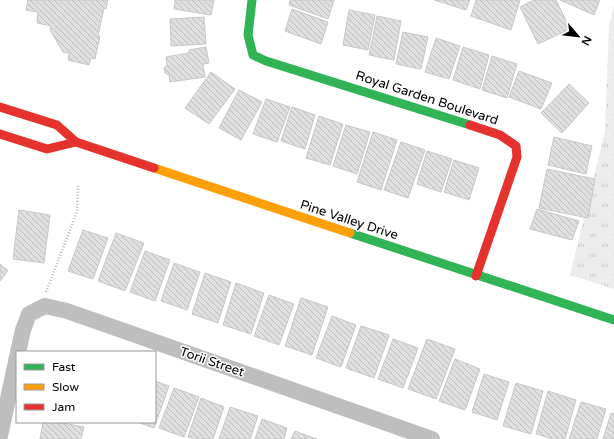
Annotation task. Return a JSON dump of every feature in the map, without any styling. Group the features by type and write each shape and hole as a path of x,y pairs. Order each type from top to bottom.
{"main road":[{"name":"Royal Garden Boulevard","path":"252,0 248,21 247,42 253,56 500,134 516,146 517,157 476,276"},
{"name":"Pine Valley Drive","path":"0,106 58,126 76,142 476,276 614,320"},
{"path":"0,134 46,149 76,142"}],"street":[{"name":"Torii Street","path":"18,351 23,330 29,314 45,306 67,311 432,439"},
{"path":"0,436 16,362"}],"path":[{"path":"46,293 77,212 78,184"}],"green space":[{"path":"614,4 614,289 570,275 605,131 609,26"}],"building":[{"path":"28,0 108,0 106,9 104,8 95,59 91,58 89,65 68,60 69,53 63,52 50,30 51,26 37,23 38,12 26,10"},
{"path":"175,0 214,0 211,15 174,9"},
{"path":"290,0 334,0 328,19 289,5"},
{"path":"434,0 470,0 466,10"},
{"path":"476,0 520,0 511,30 471,16"},
{"path":"534,0 556,0 570,29 538,44 520,7"},
{"path":"560,0 600,0 594,15"},
{"path":"292,9 328,22 321,44 285,31"},
{"path":"349,10 375,15 368,50 343,45"},
{"path":"377,16 401,21 394,60 369,55"},
{"path":"204,17 206,44 171,46 170,19"},
{"path":"403,32 428,37 421,69 396,64"},
{"path":"436,38 460,46 449,79 425,72"},
{"path":"206,47 209,63 203,64 205,77 170,82 169,75 165,73 164,68 167,65 166,57 189,53 189,50"},
{"path":"463,47 489,55 480,89 453,80"},
{"path":"492,56 517,64 507,98 482,90"},
{"path":"519,71 552,83 541,109 509,97"},
{"path":"211,72 235,89 209,124 185,108"},
{"path":"569,84 589,103 562,133 541,113"},
{"path":"239,90 262,102 241,140 219,128"},
{"path":"266,99 290,107 277,142 253,134"},
{"path":"292,107 315,115 305,149 281,141"},
{"path":"319,116 343,124 330,165 306,158"},
{"path":"346,125 370,132 357,174 333,166"},
{"path":"373,132 397,140 381,190 357,182"},
{"path":"554,137 592,146 586,174 548,165"},
{"path":"401,142 425,150 408,198 384,190"},
{"path":"427,151 452,159 441,192 417,184"},
{"path":"454,160 479,168 469,200 444,192"},
{"path":"547,169 595,179 588,218 539,208"},
{"path":"537,209 579,221 572,240 530,229"},
{"path":"19,210 50,215 44,263 13,259"},
{"path":"83,230 108,238 93,279 68,271"},
{"path":"116,233 144,243 125,291 98,281"},
{"path":"145,251 170,260 155,301 130,292"},
{"path":"174,263 200,272 187,310 161,301"},
{"path":"0,264 8,271 0,281"},
{"path":"205,273 231,282 218,323 192,314"},
{"path":"236,283 264,293 251,334 223,325"},
{"path":"269,295 294,304 279,345 254,336"},
{"path":"301,298 328,307 312,355 285,346"},
{"path":"332,316 356,325 341,367 316,358"},
{"path":"361,326 389,335 374,378 346,368"},
{"path":"393,339 418,348 403,388 378,379"},
{"path":"427,339 455,349 436,399 408,389"},
{"path":"455,359 480,369 465,410 439,401"},
{"path":"484,374 509,382 497,420 472,412"},
{"path":"156,381 169,386 156,422"},
{"path":"516,383 543,391 531,434 503,426"},
{"path":"174,388 199,397 184,437 159,428"},
{"path":"548,391 576,400 565,439 553,439 536,434"},
{"path":"201,398 224,407 213,439 195,439 188,437"},
{"path":"581,402 606,409 597,439 569,439"},
{"path":"230,407 258,416 250,439 219,439"},
{"path":"611,413 614,414 614,439 603,439"},
{"path":"262,419 287,428 284,439 255,439"},
{"path":"43,423 62,423 84,427 81,439 40,439"},
{"path":"140,423 156,423 154,428"},
{"path":"295,431 317,439 291,439"}],"traffic: fast":[{"path":"252,0 248,35 253,55 266,61 470,125"},
{"path":"350,233 614,320"}],"traffic: slow":[{"path":"154,168 350,233"}],"traffic: jam":[{"path":"0,107 57,125 76,142 154,168"},
{"path":"470,125 500,135 516,146 517,157 476,276"},
{"path":"0,134 47,149 76,142"}]}
